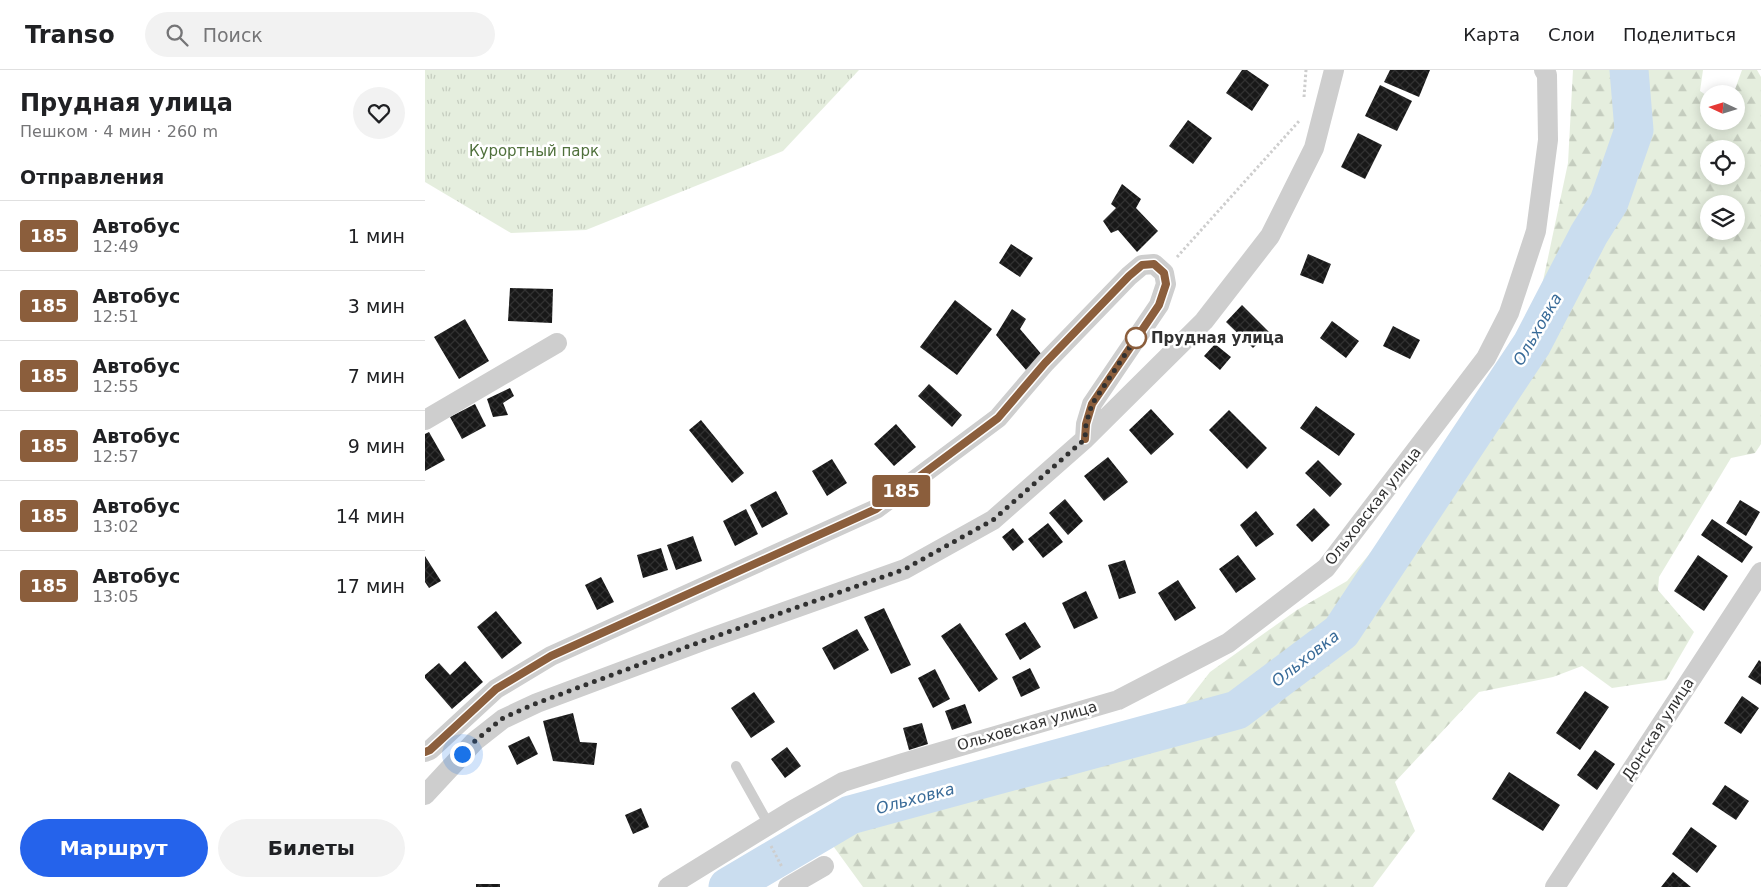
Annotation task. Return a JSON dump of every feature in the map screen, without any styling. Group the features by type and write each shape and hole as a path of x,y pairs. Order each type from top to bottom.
{"street":[{"path":"425,795 475,741 503,718 537,703 708,639 905,569 993,520 1085,439 1204,321 1270,236 1313,148 1334,70"},
{"name":"Ольховская улица","path":"668,887 765,827 843,782 1118,700 1228,643 1326,568 1487,358 1509,313 1536,231 1548,140 1547,75 1544,70"},
{"path":"425,752 430,750 496,689 551,656 876,509 998,418 1045,363 1129,276 1142,265 1154,264 1164,273 1166,284 1159,305 1092,404 1086,424 1085,439"},
{"path":"425,420 557,343"},
{"name":"Донская улица","path":"1555,887 1761,572"},
{"path":"790,886 824,866"}],"lane":[{"path":"736,766 765,827"}],"path":[{"path":"1304,98 1306,70"},
{"path":"1164,273 1303,117"},
{"path":"765,827 790,886"}],"green space":[{"name":"Курортный парк","path":"425,70 859,70 783,151 586,230 511,233 425,182"},
{"path":"1573,70 1703,70 1700,85 1700,130 1745,130 1745,85 1737,85 1742,70 1757,70 1761,77 1761,444 1755,453 1731,458 1659,577 1658,590 1694,632 1666,680 1612,688 1582,666 1553,677 1479,692 1395,782 1415,831 1373,887 863,887 831,843 821,817 855,801 973,764 1094,730 1175,717 1210,672 1297,610 1347,581 1392,527 1423,522 1551,328 1539,300 1568,163"}],"building":[{"path":"1242,70 1247,70 1269,85 1252,111 1226,93"},
{"path":"1390,70 1430,70 1419,97 1384,82"},
{"path":"1380,85 1412,101 1397,131 1365,116"},
{"path":"1188,120 1212,138 1193,164 1169,146"},
{"path":"1358,133 1382,145 1365,179 1341,167"},
{"path":"1122,184 1141,199 1136,208 1158,231 1137,252 1118,230 1111,233 1103,221 1116,208 1111,204"},
{"path":"1011,244 1033,258 1020,277 999,263"},
{"path":"1308,254 1331,264 1323,284 1300,275"},
{"path":"510,288 553,289 552,323 508,321"},
{"path":"955,300 992,329 957,375 920,347"},
{"path":"1242,305 1269,332 1253,348 1226,322"},
{"path":"1012,309 1026,319 1020,329 1043,356 1026,370 996,335"},
{"path":"465,319 489,361 459,379 434,337"},
{"path":"1332,321 1359,341 1346,358 1320,338"},
{"path":"1393,326 1420,340 1410,359 1383,346"},
{"path":"1215,344 1231,357 1220,370 1204,356"},
{"path":"929,384 962,415 952,427 918,396"},
{"path":"510,388 514,396 503,403 508,415 493,417 487,399"},
{"path":"475,404 486,426 462,439 450,417"},
{"path":"1316,406 1355,434 1339,456 1300,428"},
{"path":"1151,409 1174,434 1151,455 1129,430"},
{"path":"1229,410 1267,448 1247,469 1209,430"},
{"path":"701,420 744,473 732,483 689,430"},
{"path":"896,424 916,447 894,466 874,444"},
{"path":"429,432 445,460 425,471 425,434"},
{"path":"1108,457 1128,482 1104,501 1084,476"},
{"path":"832,459 847,483 827,496 812,471"},
{"path":"1318,460 1342,484 1330,497 1305,473"},
{"path":"776,491 788,514 762,528 750,505"},
{"path":"1065,499 1083,521 1068,535 1049,513"},
{"path":"1740,500 1760,512 1746,536 1726,523"},
{"path":"1314,508 1330,525 1312,542 1296,525"},
{"path":"746,509 758,534 735,546 723,521"},
{"path":"1256,511 1274,534 1256,547 1240,525"},
{"path":"1712,519 1753,547 1742,563 1701,535"},
{"path":"1048,523 1063,542 1043,558 1028,539"},
{"path":"1013,528 1024,542 1013,551 1002,537"},
{"path":"693,536 702,561 676,570 667,545"},
{"path":"661,548 668,570 643,578 637,555"},
{"path":"1238,555 1256,579 1236,593 1219,569"},
{"path":"1698,555 1728,576 1704,611 1674,591"},
{"path":"425,556 441,581 429,588 425,582"},
{"path":"1125,560 1136,593 1119,599 1108,565"},
{"path":"601,577 614,602 597,610 585,585"},
{"path":"1178,580 1196,608 1175,621 1158,593"},
{"path":"1086,591 1098,618 1074,629 1062,603"},
{"path":"884,608 911,665 891,674 864,617"},
{"path":"496,611 522,643 502,659 477,627"},
{"path":"1025,622 1041,647 1020,660 1005,634"},
{"path":"960,623 998,679 979,692 941,636"},
{"path":"857,629 869,650 834,670 822,648"},
{"path":"1759,660 1761,662 1761,685 1748,677"},
{"path":"465,661 483,682 452,709 425,678 425,675 439,663 450,675"},
{"path":"1030,668 1040,688 1021,697 1012,677"},
{"path":"935,669 950,699 933,708 918,678"},
{"path":"1585,691 1609,707 1580,750 1556,733"},
{"path":"754,692 775,722 751,738 731,708"},
{"path":"1742,696 1759,708 1741,734 1724,723"},
{"path":"965,704 972,723 952,730 945,711"},
{"path":"573,713 580,742 597,743 594,765 553,761 543,721"},
{"path":"922,723 928,744 909,750 903,728"},
{"path":"529,736 538,754 517,765 508,746"},
{"path":"787,747 801,766 785,778 771,759"},
{"path":"1595,750 1615,764 1597,790 1577,775"},
{"path":"1509,772 1560,805 1543,831 1492,799"},
{"path":"1725,785 1749,801 1736,820 1712,804"},
{"path":"641,808 649,827 633,834 625,815"},
{"path":"1691,827 1717,846 1697,873 1672,854"},
{"path":"1673,872 1691,887 1661,887"},
{"path":"476,884 500,884 500,887 476,887"}],"waterway":[{"name":"Ольховка","path":"728,887 850,815 1237,710 1341,632 1532,344 1589,234 1609,202 1634,130 1629,70"}],"bus line":[{"name":"185","path":"425,752 430,750 496,689 551,656 876,509 998,418 1045,363 1129,276 1142,265 1154,264 1164,273 1166,284 1159,305 1092,404 1086,424 1085,439"}],"place":[{"name":"Прудная улица","path":"1136,338"}],"route":[{"path":"462,754 503,718 537,703 708,639 905,569 993,520 1085,439 1086,424 1092,404 1136,338"}]}
